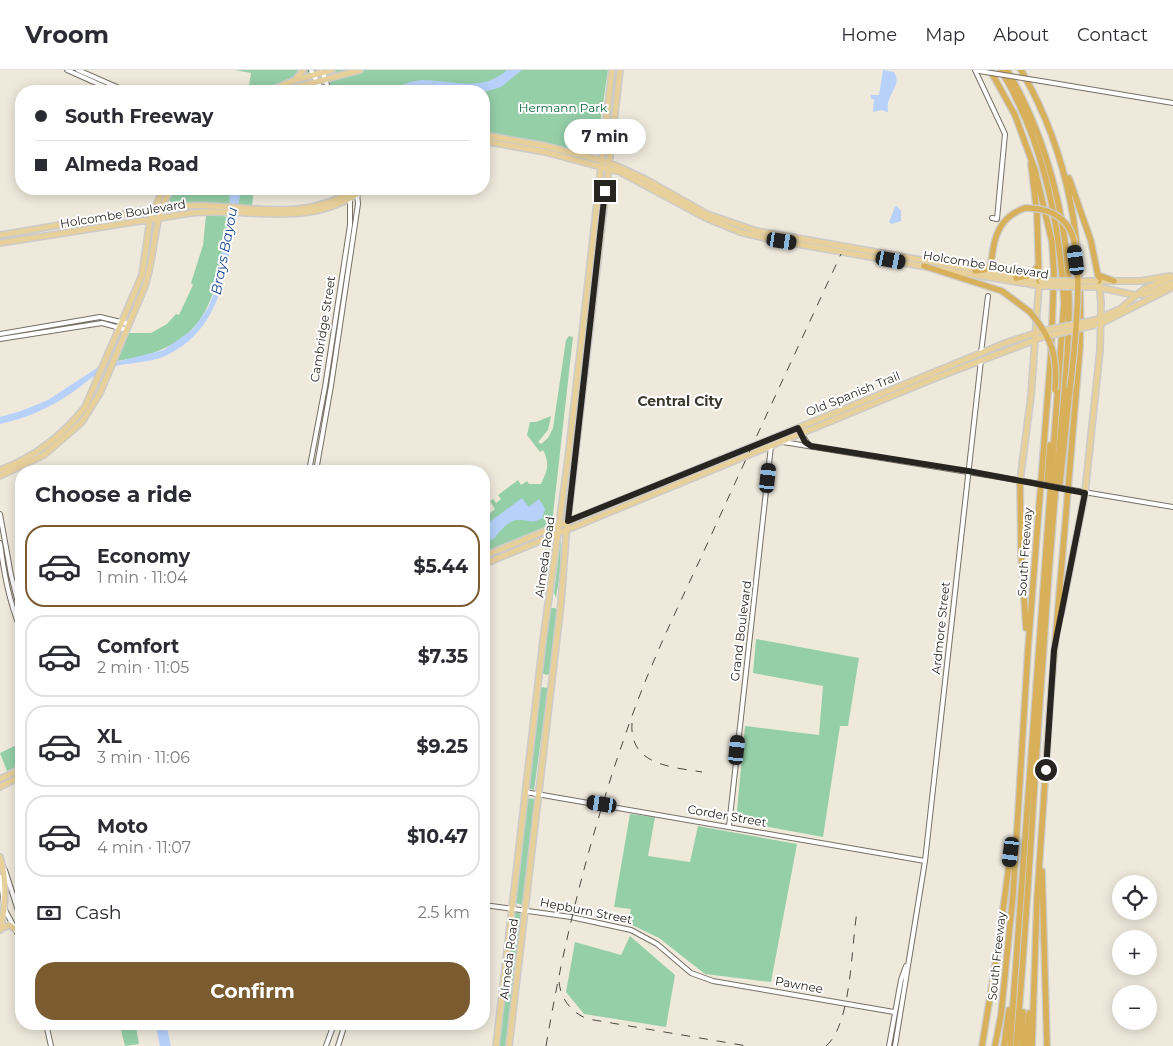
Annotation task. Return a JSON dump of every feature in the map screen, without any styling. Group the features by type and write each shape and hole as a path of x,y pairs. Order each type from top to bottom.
{"highway":[{"name":"South Freeway","path":"990,70 1015,115 1042,190 1052,242 1054,295 1018,795 1013,895 1001,1015 996,1046"},
{"path":"1001,70 1012,89 1038,154 1051,196 1062,263 1064,304 1062,354 1010,1046"},
{"path":"1007,70 1018,88 1038,135 1050,173 1068,263 1068,354 1045,579"},
{"path":"1021,70 1042,110 1079,201 1098,282 1114,282"},
{"path":"1029,150 1038,214 1040,283"},
{"path":"1032,1046 1040,847 1054,650 1080,347 1082,298 1074,211 1059,153"},
{"path":"976,270 985,270 990,265 994,239 1002,223 1015,212 1025,208 1044,210 1056,215 1070,230 1073,241 1077,306 1070,388 1045,579"},
{"path":"1016,278 1031,276 1039,262"},
{"path":"924,266 1002,291 1030,312 1044,328 1053,349 1056,369 1047,473 1045,579 1021,993 1016,1046"},
{"path":"1020,481 1020,551 1028,649"},
{"path":"1054,650 1082,492"},
{"path":"982,1046 998,948 1018,795"},
{"path":"1040,847 1047,1046"},
{"path":"1004,1046 1015,956 1018,946"},
{"path":"1027,1046 1035,955"},
{"path":"1021,993 1023,1007 1022,1046"}],"main road":[{"path":"295,80 304,70"},
{"path":"283,85 312,72 332,70"},
{"path":"301,85 360,70"},
{"name":"Almeda Road","path":"496,1046 525,792 560,524 612,70"},
{"name":"Almeda Road","path":"509,1046 620,70"},
{"name":"Holcombe Boulevard","path":"490,136 546,146 602,160 706,218 740,232 769,239 1022,283 1098,282 1135,295 1146,294 1173,285"},
{"name":"Holcombe Boulevard","path":"490,142 545,152 601,167 608,165 645,179 707,214 742,228 1040,283"},
{"path":"20,465 54,439 85,407 144,268 150,220 160,195"},
{"name":"Holcombe Boulevard","path":"0,236 173,207 289,211 309,208 346,195"},
{"path":"167,196 173,207"},
{"path":"16,465 44,456 82,422 91,410 127,330 151,268 158,218 167,196"},
{"name":"Holcombe Boulevard","path":"0,243 216,209"},
{"path":"6,234 8,242"},
{"path":"1114,282 1173,276"},
{"name":"Old Spanish Trail","path":"1101,321 1120,309 1147,287 1173,276"},
{"path":"1082,492 1101,321 1098,282"},
{"path":"1022,283 1032,288 1038,298"},
{"path":"1020,481 1031,396 1040,283"},
{"name":"Old Spanish Trail","path":"690,475 771,438 821,421 937,374 982,352 1019,341 1035,339 1042,334 1101,321 1173,285"},
{"path":"1034,349 1030,344 1019,341 1036,320"},
{"name":"Old Spanish Trail","path":"937,374 981,360 1035,332 1042,334"},
{"name":"Old Spanish Trail","path":"490,561 612,510 648,492 800,434 821,421"},
{"path":"44,456 43,452 54,439"},
{"path":"0,470 15,465"},
{"path":"0,476 15,468"},
{"name":"Old Spanish Trail","path":"490,554 610,504 629,500"},
{"path":"610,504 612,510"},
{"path":"502,549 506,554"},
{"path":"549,601 561,602"},
{"path":"539,679 551,681"},
{"path":"0,779 15,772"},
{"path":"0,787 15,779"},
{"path":"0,857 3,867 4,910 0,929"},
{"path":"0,929 9,925 15,929"}],"street":[{"path":"67,70 101,85"},
{"path":"78,70 112,85"},
{"path":"976,70 1173,103"},
{"path":"976,70 1005,134 996,219 992,218"},
{"path":"322,71 327,85"},
{"path":"312,72 319,85"},
{"name":"Cambridge Street","path":"310,465 324,394 354,195"},
{"name":"Cambridge Street","path":"317,465 331,386 354,195"},
{"name":"Ardmore Street","path":"896,1046 925,861 988,296"},
{"path":"0,334 100,317 123,321 129,324"},
{"path":"0,339 102,323 127,330"},
{"path":"47,326 48,332"},
{"path":"40,327 41,333"},
{"path":"798,428 805,442 810,446"},
{"name":"Grand Boulevard","path":"729,826 771,438"},
{"path":"779,442 968,471 1173,507"},
{"path":"0,514 10,575 15,593"},
{"path":"0,544 4,576 15,615"},
{"name":"Corder Street","path":"525,792 925,861"},
{"path":"3,867 15,902"},
{"path":"0,877 4,910 15,929"},
{"name":"Hepburn Street","path":"490,906 525,910 632,930 657,944 677,963 700,977"},
{"name":"Ardmore Street","path":"889,1046 894,1012 908,962"},
{"name":"Pawnee","path":"700,977 720,983 894,1012"},
{"path":"47,1030 51,1046"},
{"path":"326,1046 332,1030"},
{"path":"334,1030 342,1033"},
{"path":"338,1046 343,1030"}],"green space":[{"name":"Hermann Park","path":"235,70 608,70 596,151 592,153 490,134 490,85 249,85 251,73"},
{"path":"171,195 253,195 252,205 174,205 169,200"},
{"path":"209,214 229,217 219,272 212,295 203,314 190,331 172,344 148,354 116,361 127,333 151,333 167,324 176,314 179,315 193,285 191,283 203,245 206,216"},
{"path":"569,336 573,337 552,524 490,550 490,513 495,509 490,501 493,499 496,503 501,499 498,495 518,480 521,485 527,481 529,484 541,484 545,476 547,460 543,450 540,452 527,435 530,422 536,422 551,416 548,430 538,442 541,444 548,438 553,428 566,340"},
{"path":"561,537 560,573 556,598 554,593"},
{"path":"551,608 557,610 550,673 547,675 541,673"},
{"path":"756,639 859,658 848,726 840,726 823,837 736,821 745,726 819,735 823,686 753,673"},
{"path":"540,687 548,688 534,790 528,788"},
{"path":"15,746 15,767 7,771 0,753"},
{"path":"527,798 535,799 523,905 515,903"},
{"path":"630,814 655,817 648,856 690,862 698,826 797,844 771,982 705,974 659,938 628,923 631,909 614,907"},
{"path":"514,913 521,914 506,1046 498,1046"},
{"path":"630,936 675,975 666,1027 584,1014 566,992 575,942 621,955"},
{"path":"121,1030 137,1030 139,1044 125,1046"}],"water":[{"path":"507,70 522,70 501,87 490,90 490,85 402,85 422,80 466,84 487,81"},
{"path":"883,70 894,72 897,80 888,101 888,112 881,110 873,112 874,99 871,99 871,95 879,95"},
{"name":"Brays Bayou","path":"230,195 241,195 223,282 215,304 204,324 188,341 159,358 119,365 104,370 47,408 20,419 0,424 0,417 48,400 100,366 164,350 193,329 208,308 215,291 229,217"},
{"path":"897,206 901,211 901,221 892,224 889,222"},
{"path":"522,498 529,507 539,499 545,509 542,518 536,521 516,520 503,529 494,539 490,540 490,522"},
{"path":"157,1030 167,1030 171,1046 160,1046"}],"railway":[{"path":"546,1046 571,920 605,797 632,716 671,622 841,254"},
{"path":"632,723 633,737 637,748 645,756 665,765 702,772"},
{"path":"826,1046 835,1035 846,1003 857,912"},
{"path":"559,982 562,995 568,1005 588,1019 747,1046"}],"district":[{"name":"Central City","path":"680,401"}],"route":[{"path":"605,191 568,521 798,428 802,438 811,446 968,471 1085,493 1054,650 1046,770"}]}
